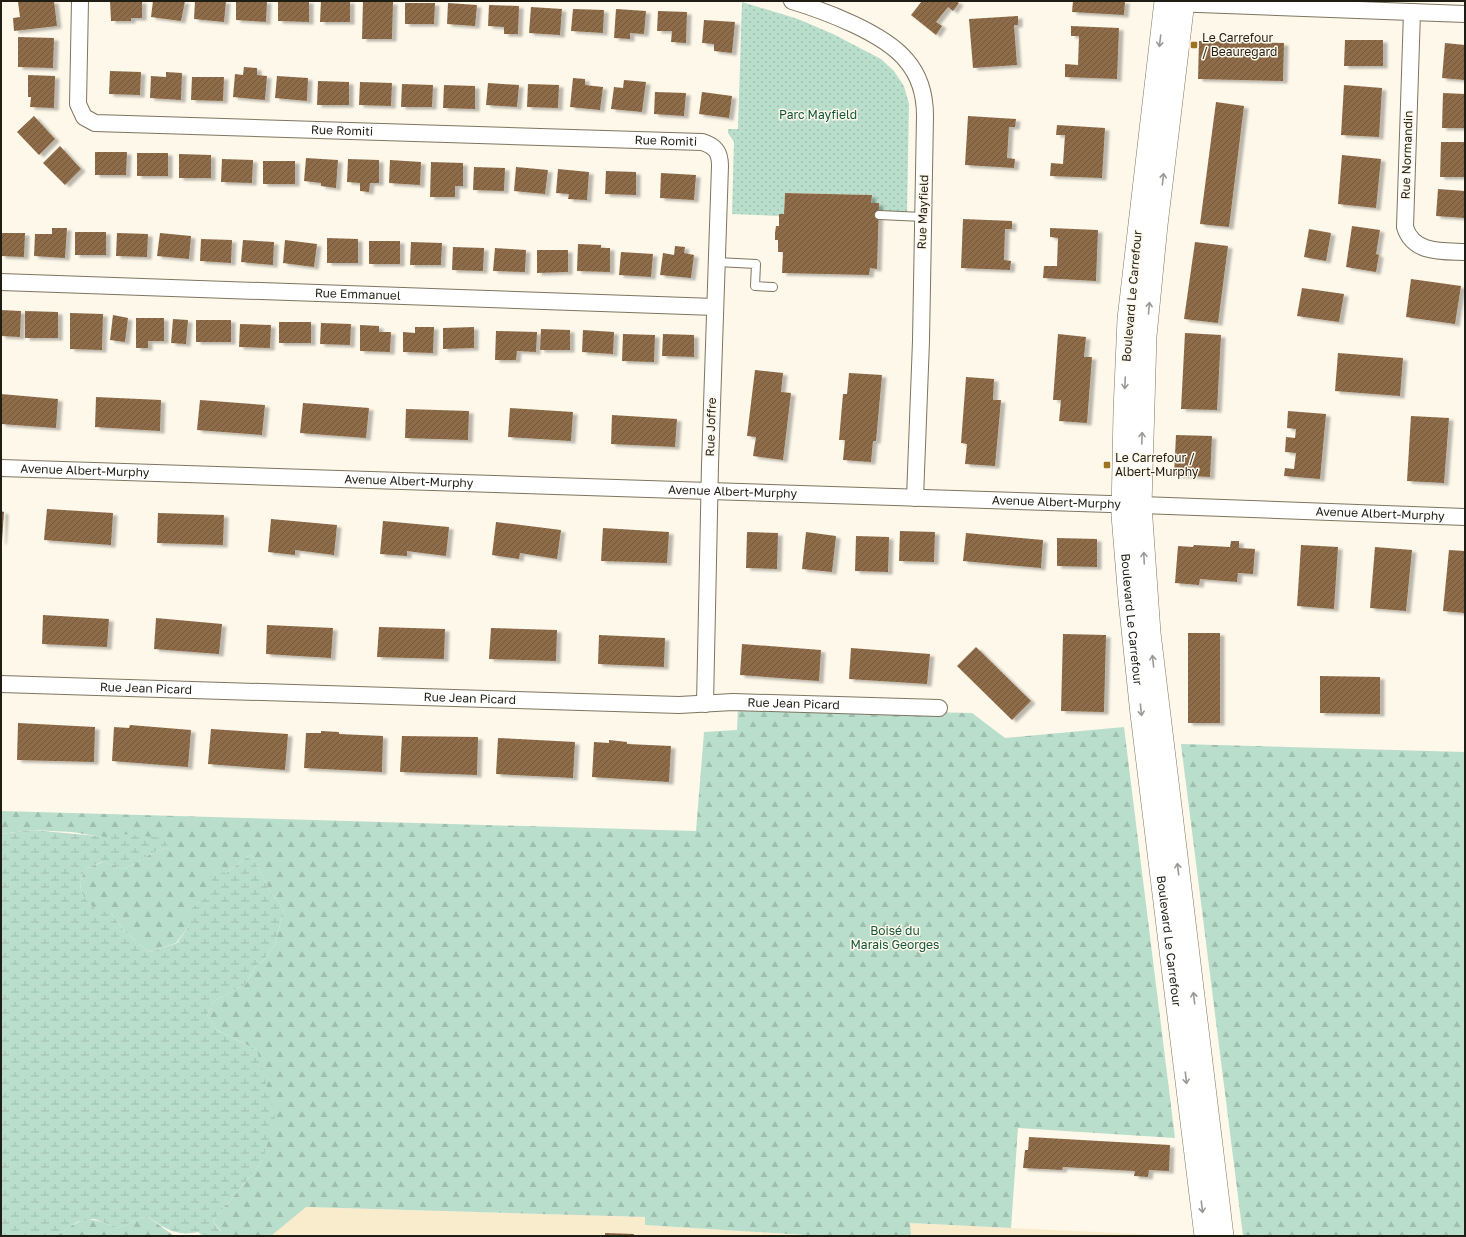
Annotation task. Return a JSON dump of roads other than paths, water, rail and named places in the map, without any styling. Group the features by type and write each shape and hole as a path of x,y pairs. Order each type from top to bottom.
{"street":[{"name":"Rue Romiti","path":"80,1 78,104 84,117 96,123 702,142 711,145 717,150"},
{"name":"Rue Mayfield","path":"792,1 840,18 872,35 898,52 912,68 921,85 925,104 921,341 915,498"},
{"path":"1174,2 1465,14"},
{"name":"Boulevard Le Carrefour","path":"1174,2 1157,225 1132,504 1150,633 1190,1038 1205,1236"},
{"name":"Rue Normandin","path":"1412,12 1405,228 1411,239 1426,248 1465,252"},
{"name":"Rue Joffre","path":"705,704 709,492 720,166 717,150"},
{"name":"Rue Emmanuel","path":"1,282 715,307"},
{"name":"Avenue Albert-Murphy","path":"1,468 709,492 1132,504 1465,517"},
{"name":"Rue Jean Picard","path":"1,684 679,705 733,702 939,708"},
{"name":"Boulevard Le Carrefour","path":"1190,1038 1223,1236"}],"lane":[{"path":"879,215 923,217"},
{"path":"717,262 756,264 755,286 773,287"}],"place":[{"name":"Le Carrefour / Beauregard","path":"1194,45"},
{"name":"Le Carrefour / Albert-Murphy","path":"1107,465"}],"park label":[{"name":"Parc Mayfield","path":"818,115"},
{"name":"Boisé du Marais Georges","path":"895,938"}]}
